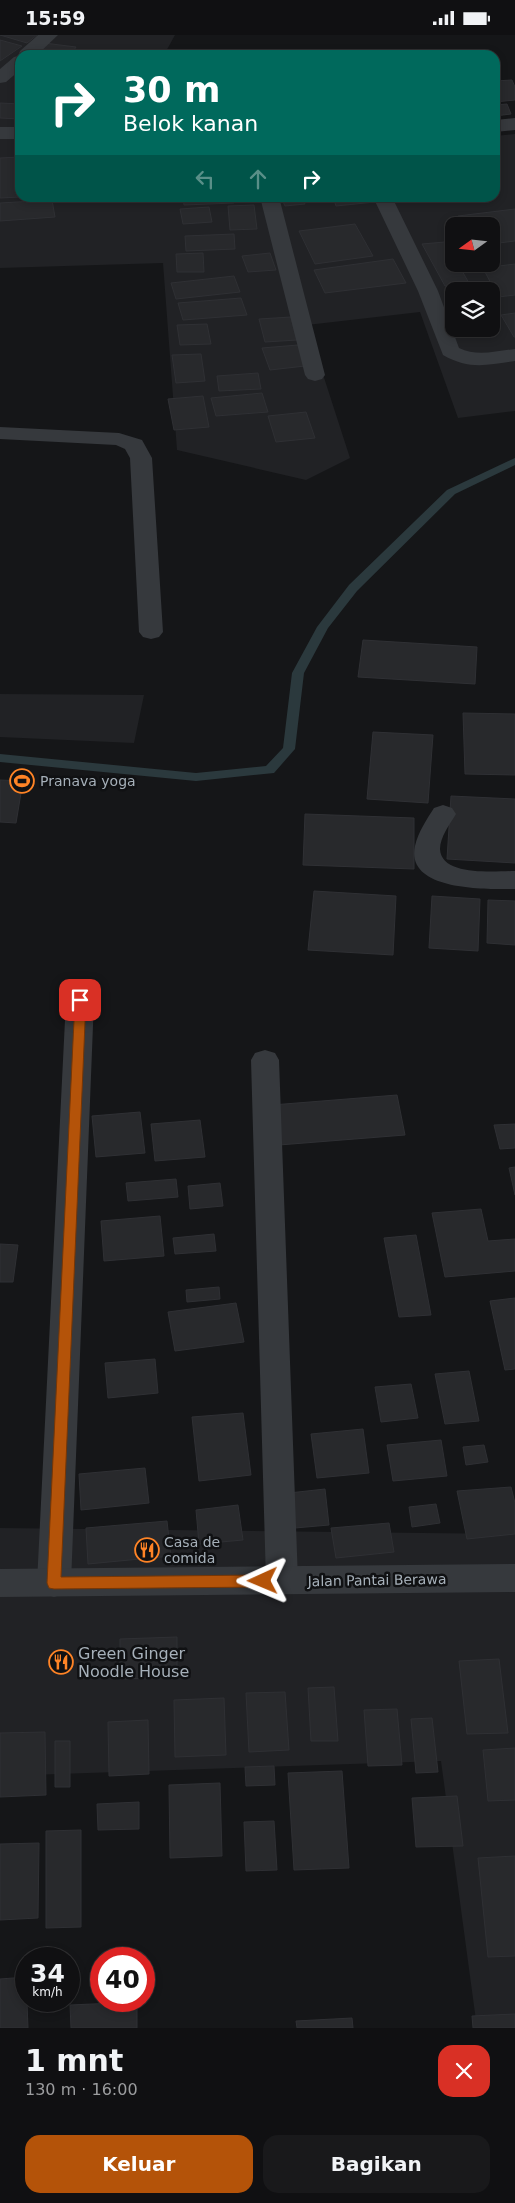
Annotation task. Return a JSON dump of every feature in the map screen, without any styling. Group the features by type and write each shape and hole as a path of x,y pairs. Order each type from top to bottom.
{"street":[{"path":"32,50 49,35"},
{"path":"0,78 15,65"},
{"path":"500,125 515,124"},
{"path":"0,133 15,133"},
{"path":"270,202 315,375"},
{"path":"384,202 428,291 450,351 463,359 478,360 515,355"},
{"path":"0,433 119,439 134,445 141,458 150,632"},
{"path":"442,813 427,847 428,858 434,868 443,874 460,878 515,880"},
{"path":"54,1583 80,1000"},
{"path":"265,1060 282,1581"},
{"name":"Jalan Pantai Berawa","path":"0,1583 515,1578"}],"shaded area":[{"path":"0,35 175,35 167,50 15,50 15,202 500,202 500,136 515,134 515,411 458,418 420,312 307,325 350,458 306,480 177,450 163,263 0,268"},
{"path":"0,694 144,695 134,743 0,737"},
{"path":"0,1528 515,1534 515,2028 477,2028 441,1761 0,1776"}],"building":[{"path":"0,35 37,35 27,43"},
{"path":"0,40 22,46 15,50 0,61"},
{"path":"44,43 76,47 74,50 40,50"},
{"path":"512,80 515,87 515,100 500,102 500,81"},
{"path":"0,103 15,104 15,119 0,118"},
{"path":"507,104 511,114 500,115 500,105"},
{"path":"15,157 15,197 0,198 0,158"},
{"path":"52,202 55,217 0,221 0,203"},
{"path":"184,202 234,203 184,205"},
{"path":"283,202 304,202 305,204 285,206"},
{"path":"335,202 375,202 336,206"},
{"path":"254,205 257,229 230,230 228,206"},
{"path":"209,207 212,222 183,224 180,209"},
{"path":"515,209 515,241 500,243 500,217 458,216"},
{"path":"355,224 373,256 315,264 299,231"},
{"path":"234,234 235,249 186,251 185,236"},
{"path":"445,242 445,273 463,273 468,282 445,282 445,286 422,244"},
{"path":"203,253 204,272 177,272 176,254"},
{"path":"270,253 276,270 248,272 242,256"},
{"path":"393,259 406,283 325,293 314,270"},
{"path":"515,264 515,295 500,297 500,282 490,282 486,273 500,273 500,266"},
{"path":"234,276 240,292 176,299 171,283"},
{"path":"241,298 247,315 183,320 178,303"},
{"path":"515,313 515,337 514,337 501,315"},
{"path":"291,317 297,340 265,342 259,319"},
{"path":"207,324 211,344 180,345 177,325"},
{"path":"298,345 305,366 270,370 262,348"},
{"path":"201,354 205,381 176,383 172,355"},
{"path":"258,373 261,389 219,391 217,376"},
{"path":"262,393 268,412 216,416 211,398"},
{"path":"203,396 209,427 174,430 168,399"},
{"path":"306,412 315,438 276,442 268,416"},
{"path":"363,640 477,647 475,684 358,677"},
{"path":"463,713 515,714 515,775 465,774"},
{"path":"373,732 433,735 428,803 367,799"},
{"path":"0,780 23,781 16,823 0,822"},
{"path":"451,796 515,799 515,863 447,859"},
{"path":"305,814 414,818 414,869 303,865"},
{"path":"314,891 396,896 393,955 308,950"},
{"path":"432,896 480,899 478,951 429,948"},
{"path":"488,900 515,901 515,945 487,943"},
{"path":"397,1095 405,1135 279,1145 272,1105"},
{"path":"140,1112 145,1153 96,1157 92,1116"},
{"path":"200,1120 205,1157 155,1161 151,1124"},
{"path":"515,1124 515,1148 500,1149 494,1125"},
{"path":"515,1167 515,1195 509,1168"},
{"path":"176,1179 178,1197 128,1201 126,1183"},
{"path":"220,1183 223,1206 190,1209 188,1186"},
{"path":"481,1209 488,1241 515,1239 515,1271 445,1277 432,1213"},
{"path":"160,1216 164,1256 104,1261 101,1221"},
{"path":"214,1234 216,1251 175,1254 173,1238"},
{"path":"416,1235 431,1315 399,1317 384,1238"},
{"path":"0,1244 18,1245 13,1282 0,1282"},
{"path":"219,1287 220,1299 187,1302 186,1290"},
{"path":"515,1298 515,1369 505,1370 490,1301"},
{"path":"236,1303 244,1342 175,1351 168,1312"},
{"path":"155,1359 158,1393 108,1398 105,1363"},
{"path":"469,1371 479,1421 445,1424 435,1374"},
{"path":"411,1384 418,1418 381,1422 375,1387"},
{"path":"243,1413 251,1475 199,1481 192,1417"},
{"path":"363,1429 369,1473 317,1478 311,1434"},
{"path":"441,1440 447,1476 393,1481 387,1445"},
{"path":"484,1445 488,1462 466,1465 463,1447"},
{"path":"145,1468 149,1503 81,1510 79,1474"},
{"path":"511,1487 515,1503 515,1534 467,1539 457,1491"},
{"path":"325,1489 329,1525 295,1528 289,1493"},
{"path":"436,1504 440,1523 412,1527 409,1507"},
{"path":"238,1505 243,1540 199,1544 196,1510"},
{"path":"167,1521 171,1556 88,1564 86,1528"},
{"path":"389,1523 394,1552 336,1558 331,1528"},
{"path":"177,1637 177,1677 120,1679 120,1639"},
{"path":"499,1659 508,1733 467,1734 459,1661"},
{"path":"334,1687 338,1741 311,1741 308,1688"},
{"path":"285,1692 289,1750 249,1752 246,1693"},
{"path":"224,1698 226,1755 175,1757 174,1700"},
{"path":"397,1709 402,1765 368,1766 364,1710"},
{"path":"432,1718 438,1772 416,1773 411,1719"},
{"path":"148,1720 149,1774 109,1776 108,1722"},
{"path":"45,1732 46,1795 0,1797 0,1733"},
{"path":"55,1741 70,1741 70,1787 55,1787"},
{"path":"515,1748 515,1800 488,1801 483,1750"},
{"path":"274,1766 275,1785 246,1786 245,1767"},
{"path":"342,1771 349,1868 294,1870 288,1773"},
{"path":"220,1783 222,1856 170,1858 169,1785"},
{"path":"457,1796 463,1846 416,1847 412,1798"},
{"path":"139,1802 139,1829 98,1830 97,1804"},
{"path":"274,1821 277,1870 246,1871 244,1822"},
{"path":"81,1830 81,1927 46,1928 46,1831"},
{"path":"39,1843 38,1918 0,1920 0,1844"},
{"path":"515,1856 515,1956 488,1957 478,1858"},
{"path":"15,1978 15,2012 27,2012 28,2028 0,2028 0,1979"},
{"path":"90,2004 90,2012 137,2012 137,2028 71,2028 70,2012 80,2012 80,2005"},
{"path":"515,2014 515,2028 473,2028 472,2016"},
{"path":"352,2018 353,2028 297,2028 296,2021"}],"waterway":[{"path":"0,758 196,777 270,770 289,749 298,673 323,627 353,588 451,492 515,461"}],"place":[{"name":"Pranava yoga","path":"22,781"},
{"name":"Casa de comida","path":"147,1550"},
{"name":"Green Ginger Noodle House","path":"61,1662"}],"route":[{"path":"80,1000 54,1583 263,1581"}]}
